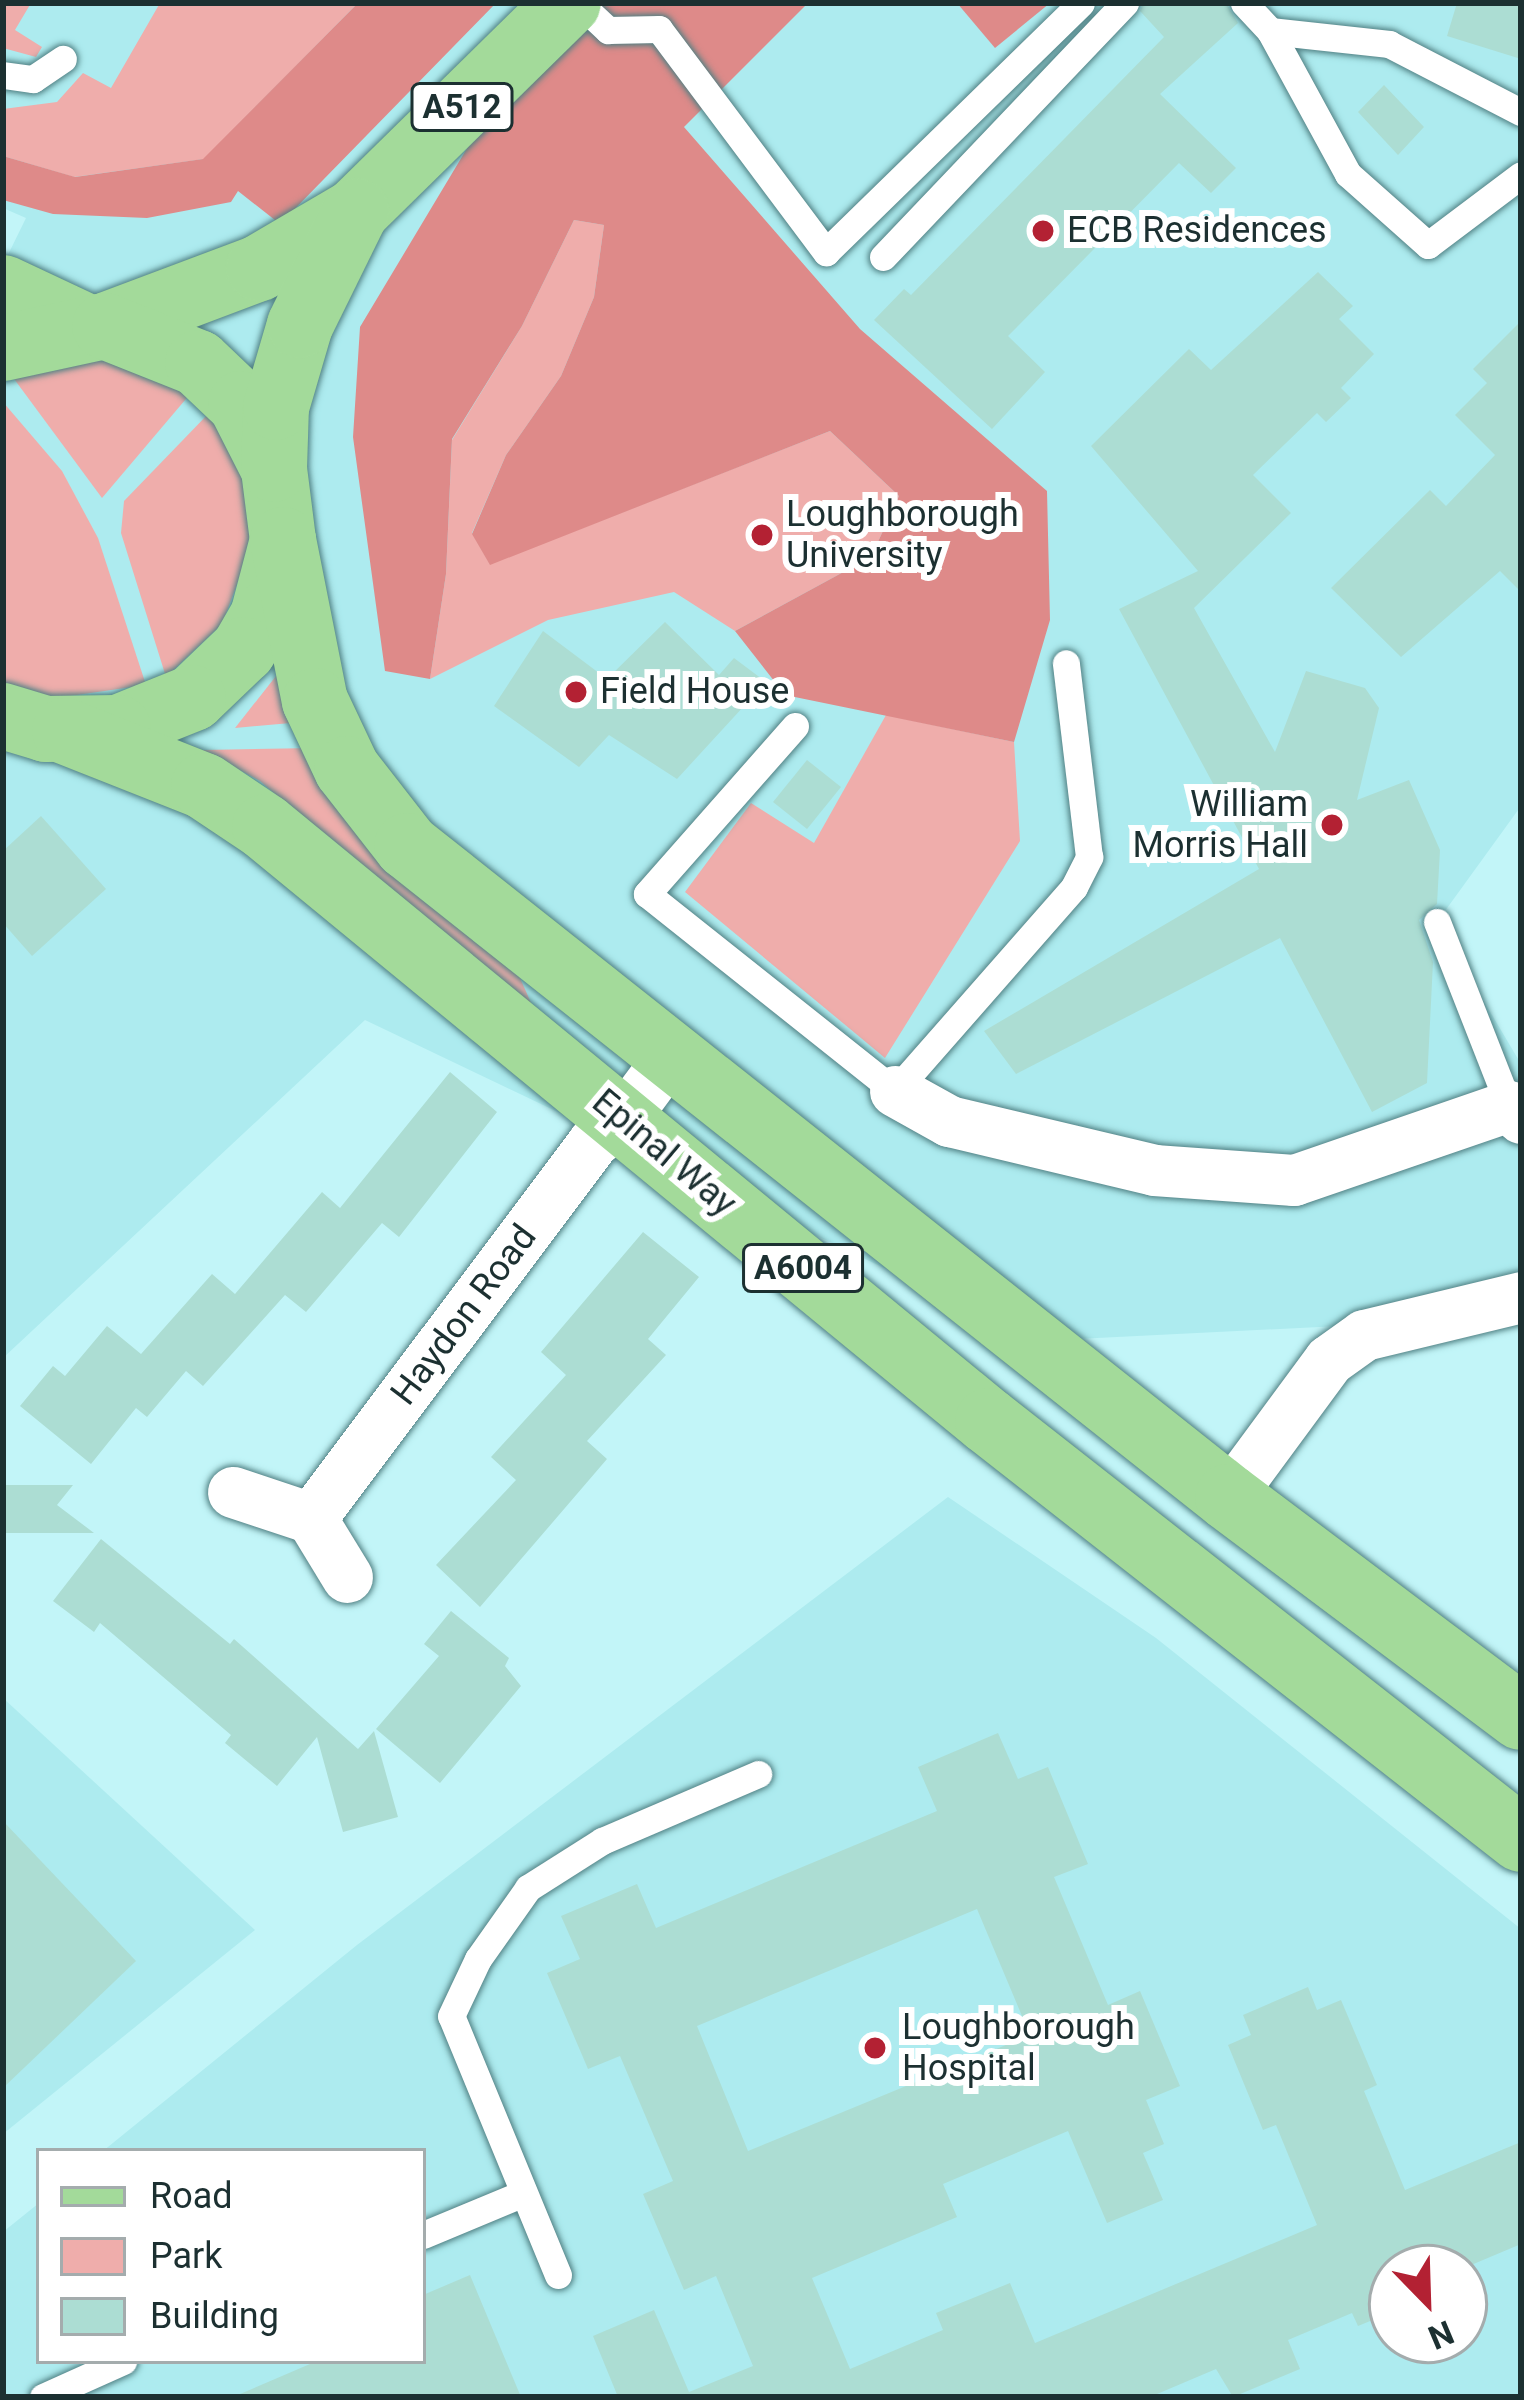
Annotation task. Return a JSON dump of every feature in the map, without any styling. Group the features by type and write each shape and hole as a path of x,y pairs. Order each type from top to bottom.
{"main road":[{"name":"A512","path":"356,211 568,3"},
{"path":"3,348 93,326 244,274 356,211"},
{"path":"29,729 118,728 171,709 216,680 263,616 283,540 274,469 276,407 300,325 356,211"},
{"path":"3,287 93,326 154,340 208,371 241,404 274,469"},
{"name":"A6004","path":"283,540 315,701 347,769 406,846 1228,1497 1521,1717"},
{"name":"Epinal Way","path":"29,729 204,786 265,827 1172,1568 1521,1840"},
{"path":"1172,1568 1228,1497"}],"street":[{"name":"Haydon Road","path":"311,1518 593,1142 623,1119 672,1053"},
{"path":"895,1091 950,1121 1154,1170 1294,1180 1515,1112"},
{"path":"1228,1497 1329,1360 1364,1336 1521,1297"},
{"path":"233,1492 311,1518 346,1577"}],"lane":[{"path":"580,3 608,29 658,29 826,252 1082,3"},
{"path":"883,257 1125,3"},
{"path":"1244,3 1270,31 1348,174 1428,245 1521,176"},
{"path":"1270,31 1389,44 1521,112"},
{"path":"3,75 33,79 63,59"},
{"path":"795,726 647,894 895,1091 1075,887 1089,857 1066,662"},
{"path":"1437,922 1515,1112"},
{"path":"558,2275 451,2016 478,1959 529,1888 560,1864 758,1774"},
{"path":"426,2234 524,2193"},
{"path":"44,2397 116,2364"}],"shaded area":[{"name":"Loughborough University","path":"3,3 1521,3 1521,806 1437,922 1521,1064 1521,1300 1398,1323 1037,1341 365,1020 3,1358 3,265 26,218 3,208"},
{"path":"358,3 496,3 280,224 238,191 231,202 147,218 53,214 3,200 3,156 75,177 203,159"},
{"path":"596,3 808,3 684,127 860,329 1047,491 1050,620 1014,742 785,695 735,631 871,557 899,496 830,431 490,565 472,534 506,455 561,376 594,297 604,225 574,220 522,326 452,439 446,574 430,679 385,671 353,437 360,327 502,90"},
{"path":"957,3 1050,3 995,48"},
{"name":"Loughborough Hospital","path":"948,1497 1156,1638 1521,1929 1521,2397 3,2397 3,2232 36,2205 36,2364 426,2364 426,2148 107,2148 357,1945"},
{"path":"3,1698 255,1930 3,2134"}],"green space":[{"path":"3,3 31,3 15,30 42,47 36,57 3,48"},
{"path":"160,3 358,3 204,159 74,177 3,156 3,109 57,102 83,73 111,88"},
{"path":"574,220 604,225 594,297 561,376 506,455 472,533 490,564 830,431 899,496 871,557 735,631 674,592 548,620 430,679 446,574 452,440 522,326"},
{"path":"99,352 191,393 102,498 6,368"},
{"path":"3,402 62,471 98,538 146,685 56,698 3,683"},
{"path":"210,412 238,454 253,542 222,624 166,677 121,533 124,501"},
{"path":"287,662 302,722 235,728"},
{"path":"886,715 1014,742 1020,841 885,1058 685,892 751,803 814,843"},
{"path":"315,748 516,969 540,1023 260,781 202,750"}],"building":[{"name":"ECB Residences","path":"1143,3 1226,3 1238,23 1160,94 1236,168 1211,193 1179,163 1008,336 1045,372 992,429 874,320 904,289 911,295 1164,37 1140,11"},
{"path":"1457,3 1521,3 1521,59 1447,36"},
{"path":"1384,85 1424,127 1398,155 1358,112"},
{"name":"William Morris Hall","path":"1318,272 1353,306 1339,319 1374,354 1341,388 1351,398 1326,422 1317,413 1253,475 1291,513 1194,608 1275,752 1306,671 1365,688 1379,708 1357,800 1409,780 1440,850 1437,904 1419,920 1433,962 1427,1083 1372,1112 1280,938 1016,1074 984,1031 1259,869 1119,609 1198,571 1091,446 1189,349 1211,370"},
{"path":"1521,321 1521,592 1500,571 1401,657 1331,588 1430,490 1446,506 1495,455 1455,415 1487,383 1473,369"},
{"path":"665,622 719,675 734,658 766,682 677,779 609,735 579,767 494,706 543,631 607,679"},
{"path":"807,760 841,787 807,829 773,802"},
{"path":"41,816 106,889 32,956 3,923 3,851"},
{"path":"450,1072 497,1112 399,1237 382,1223 306,1312 285,1295 203,1386 186,1371 147,1417 136,1408 91,1464 20,1406 53,1366 65,1376 107,1326 141,1354 212,1274 235,1294 322,1192 340,1208"},
{"path":"643,1232 699,1277 648,1339 666,1355 587,1441 607,1459 480,1607 436,1565 516,1480 491,1457 566,1375 541,1352"},
{"path":"3,1485 73,1485 57,1505 94,1533 3,1533"},
{"path":"101,1539 230,1644 234,1639 358,1749 374,1731 398,1817 343,1832 317,1737 277,1786 225,1743 231,1735 100,1623 94,1632 53,1601"},
{"path":"451,1611 509,1658 505,1666 521,1686 440,1783 376,1729 439,1656 424,1644"},
{"path":"998,1733 1018,1779 1048,1767 1088,1864 1054,1877 1108,2005 1140,1991 1180,2086 1146,2100 1164,2144 1143,2153 1163,2200 1107,2223 1068,2131 943,2184 957,2217 812,2278 850,2369 943,2330 936,2313 1010,2283 1035,2343 1317,2225 1276,2125 1263,2130 1228,2045 1251,2035 1243,2015 1308,1987 1317,2010 1341,2000 1377,2085 1364,2091 1405,2190 1521,2142 1521,2244 1488,2258 1488,2244 1368,2244 1368,2322 1358,2326 1352,2313 1288,2340 1300,2369 1233,2397 1216,2369 1150,2397 618,2397 593,2336 654,2310 689,2392 753,2366 716,2276 684,2290 643,2194 673,2181 620,2056 588,2069 547,1973 580,1959 561,1916 637,1884 656,1928 937,1811 918,1767","holes":["977,1909 1030,2035 748,2151 697,2026"]},
{"path":"3,1821 136,1961 3,2088"},
{"path":"470,2275 521,2397 233,2397 310,2364 426,2364 426,2294"}],"place":[{"name":"ECB Residences","path":"1043,231"},
{"name":"Loughborough University","path":"762,535"},
{"name":"Field House","path":"576,692"},
{"name":"William Morris Hall","path":"1332,825"},
{"name":"Loughborough Hospital","path":"875,2048"}]}
